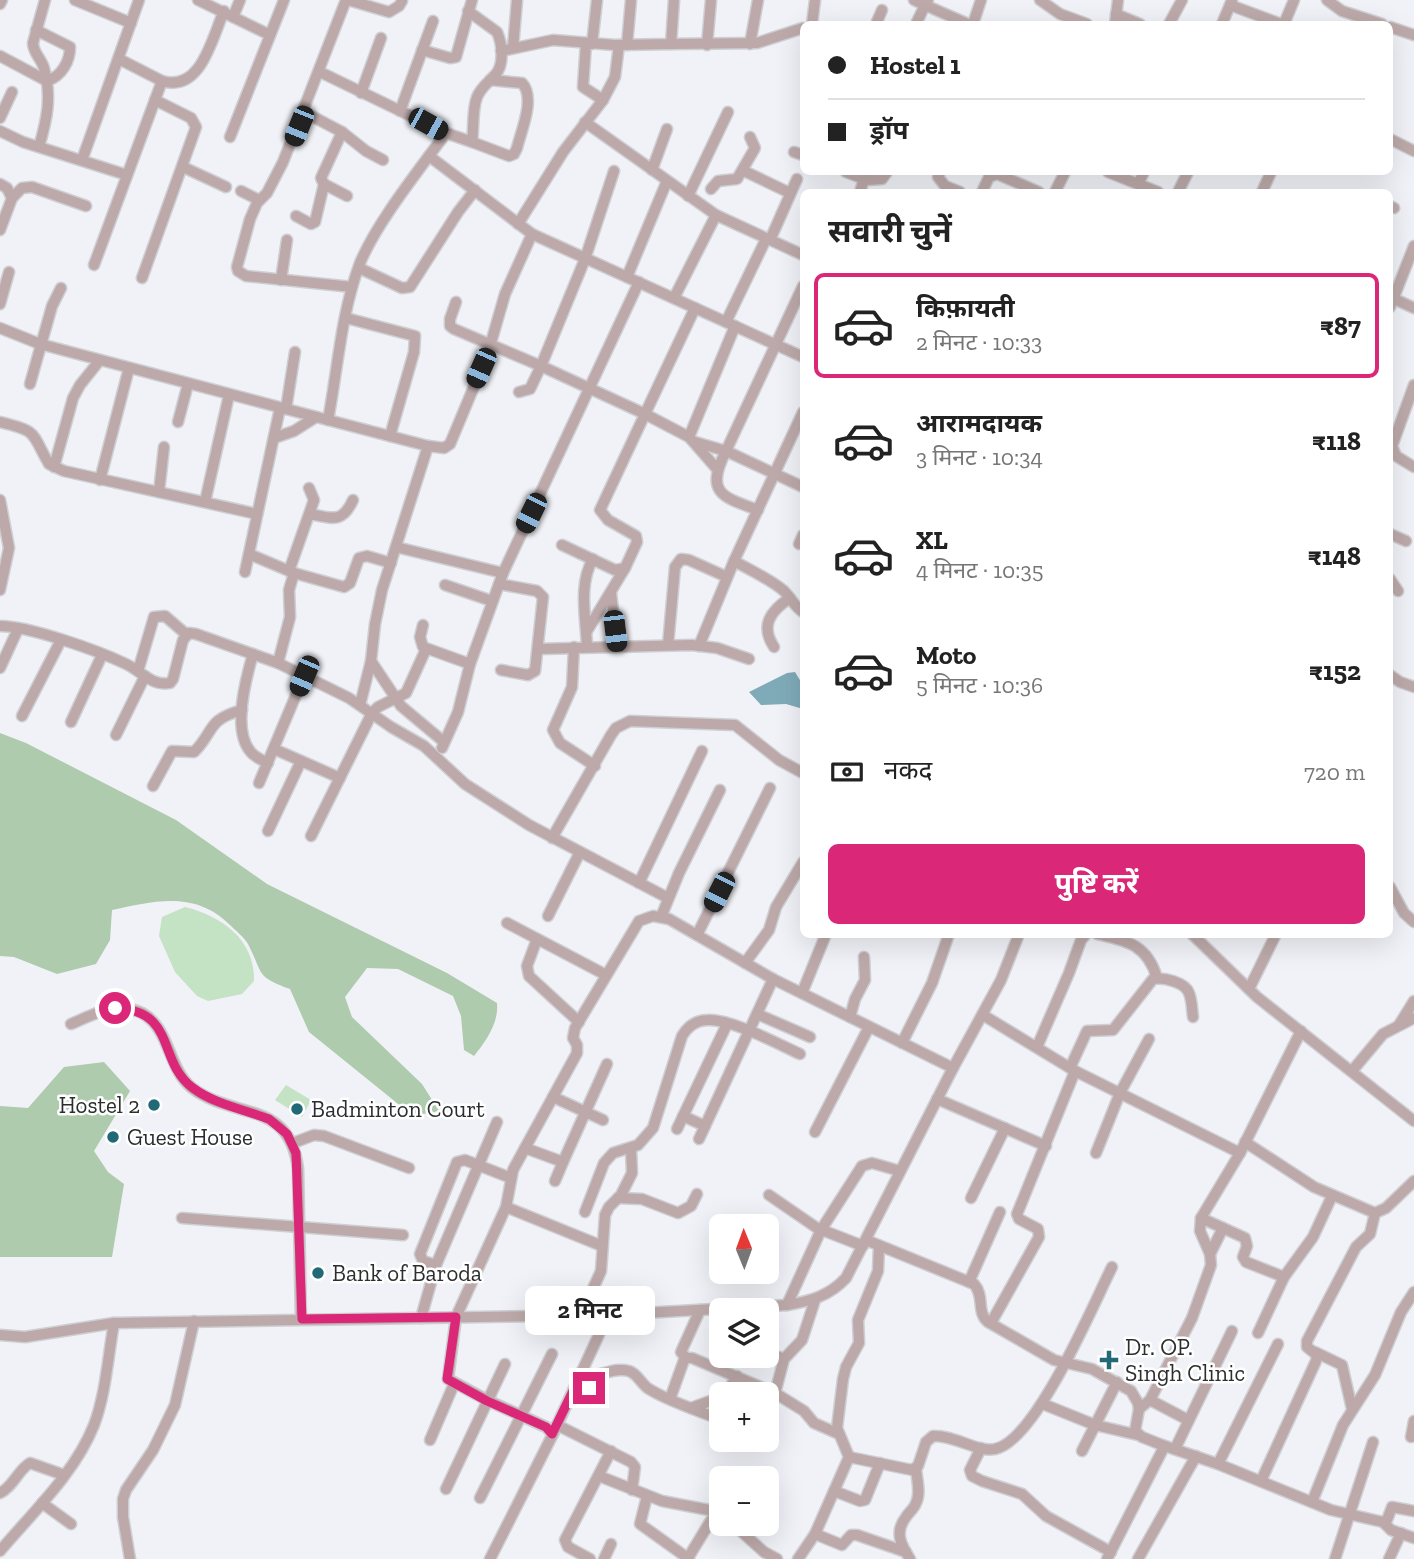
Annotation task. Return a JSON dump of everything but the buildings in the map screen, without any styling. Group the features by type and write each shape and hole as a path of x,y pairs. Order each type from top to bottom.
{"street":[{"path":"39,147 49,106 43,64 33,50 45,0"},
{"path":"75,0 131,23"},
{"path":"82,160 139,0"},
{"path":"198,0 270,35"},
{"path":"118,59 169,84 185,82 197,72 228,14 240,0"},
{"path":"230,138 284,0"},
{"path":"351,293 246,276 238,271 237,262 246,229 259,200 273,184 347,0 389,12 399,6 401,1"},
{"path":"422,50 456,58 472,0"},
{"path":"513,48 517,0"},
{"path":"597,0 583,87 603,100"},
{"path":"518,224 551,169 603,100 614,77 623,45 631,0"},
{"path":"671,44 674,0"},
{"path":"707,44 711,0"},
{"path":"750,44 758,0"},
{"path":"812,21 816,0"},
{"path":"914,0 927,2 965,21"},
{"path":"972,21 981,0"},
{"path":"1040,0 1060,14 1079,21"},
{"path":"1116,19 1118,0"},
{"path":"1171,21 1182,0"},
{"path":"1284,21 1294,0"},
{"path":"1327,0 1342,11 1372,21"},
{"path":"918,21 927,2"},
{"path":"1223,21 1231,2 1275,21"},
{"path":"877,21 882,10"},
{"path":"468,11 497,32 501,51 498,71 477,96 472,142"},
{"path":"400,111 433,21"},
{"path":"1393,28 1414,36"},
{"path":"501,51 553,40 623,45 750,44 772,40 800,29"},
{"path":"0,56 47,81 57,77 65,66 69,47 36,30"},
{"path":"360,93 381,38"},
{"path":"320,72 446,134 509,156 514,154 517,148 527,105 527,91 522,83 490,80"},
{"path":"94,265 162,81"},
{"path":"0,118 12,92"},
{"path":"142,278 195,132 195,122 155,100"},
{"path":"304,112 342,132 366,151 383,160"},
{"path":"688,196 728,112"},
{"path":"585,122 716,215 800,254"},
{"path":"652,170 667,129"},
{"path":"0,131 39,147 127,175"},
{"path":"296,216 311,224 315,222 324,184 321,176 342,132"},
{"path":"328,420 351,293 359,268 371,240 446,134"},
{"path":"711,190 718,181 734,180 744,171 755,148 750,137"},
{"path":"1393,140 1414,151"},
{"path":"429,156 532,234 800,356"},
{"path":"183,167 226,187"},
{"path":"519,392 530,389 541,366 585,259 614,171"},
{"path":"744,171 790,193"},
{"path":"854,175 871,181 882,179 885,175"},
{"path":"939,175 940,183 953,189"},
{"path":"983,189 989,177 994,175"},
{"path":"999,175 1032,189"},
{"path":"1116,175 1150,189"},
{"path":"1138,184 1142,175"},
{"path":"861,189 864,179"},
{"path":"692,439 731,324 797,180"},
{"path":"627,276 667,181"},
{"path":"0,184 7,188 12,198"},
{"path":"324,184 347,196"},
{"path":"0,230 12,198 22,188 32,187 86,206"},
{"path":"359,268 402,288 410,287 475,190"},
{"path":"241,191 259,200"},
{"path":"674,298 716,215"},
{"path":"0,328 40,344 188,384 444,448 450,444 490,345 505,294 532,234"},
{"path":"281,280 287,240"},
{"path":"1393,295 1414,246"},
{"path":"0,304 9,272"},
{"path":"437,756 458,712 470,664 503,572 639,282"},
{"path":"30,384 52,306 61,288"},
{"path":"758,510 721,494 716,483 717,469 800,293"},
{"path":"1393,301 1414,308"},
{"path":"456,302 450,326 645,414 692,439 726,451 800,486"},
{"path":"587,632 625,568 637,542 636,536 608,520 600,510 695,308"},
{"path":"346,318 415,336 414,352 390,436"},
{"path":"245,572 295,352"},
{"path":"54,467 73,398 100,360"},
{"path":"100,480 129,368"},
{"path":"178,422 188,384"},
{"path":"1393,438 1414,385"},
{"path":"205,502 229,395"},
{"path":"274,438 295,431 316,417"},
{"path":"699,646 734,561 800,418"},
{"path":"0,422 32,433 46,460 54,467 100,480 257,514"},
{"path":"692,439 717,469"},
{"path":"360,705 371,661 378,605 428,446"},
{"path":"159,492 164,447"},
{"path":"1393,453 1414,467"},
{"path":"278,663 290,617 291,572 314,496 309,488"},
{"path":"0,500 9,548 0,590"},
{"path":"310,514 338,518 346,514 354,500"},
{"path":"1393,538 1406,541"},
{"path":"562,545 615,570 625,568"},
{"path":"396,547 503,572"},
{"path":"248,554 291,572 344,587 350,583 359,558 367,556 391,563"},
{"path":"587,647 585,576 593,559"},
{"path":"668,645 675,567 678,561 689,559 727,577"},
{"path":"734,561 779,587 800,610"},
{"path":"445,584 492,601"},
{"path":"499,584 541,593 536,668 528,675 501,670"},
{"path":"1393,584 1398,591"},
{"path":"611,593 617,646"},
{"path":"774,647 767,637 766,627 778,607 790,598"},
{"path":"116,735 142,673 154,617 165,616 187,635"},
{"path":"423,625 420,643 426,649 470,664"},
{"path":"0,626 61,640 102,655 161,684 170,683 183,640 187,635 196,634 278,663 360,705 424,746 465,784 552,838 668,898"},
{"path":"0,668 18,629"},
{"path":"22,716 61,640"},
{"path":"538,649 699,646 728,650 749,659"},
{"path":"574,648 572,687 553,730 560,743 595,766"},
{"path":"311,836 372,713 378,707 406,693 412,685 426,649"},
{"path":"253,654 244,686 242,710 246,745 256,756 268,763"},
{"path":"71,722 102,655"},
{"path":"371,661 396,700 444,742"},
{"path":"259,783 304,676"},
{"path":"1393,676 1414,687"},
{"path":"153,786 172,751 194,752 214,723 221,717 242,710"},
{"path":"552,838 611,736 623,724 638,721 678,721 735,725 779,760 800,771"},
{"path":"274,749 340,778"},
{"path":"639,884 702,751"},
{"path":"268,831 301,761"},
{"path":"697,935 770,788"},
{"path":"661,917 720,789"},
{"path":"548,916 580,852"},
{"path":"745,963 767,933 776,908 800,867"},
{"path":"1393,893 1404,913 1414,922"},
{"path":"632,1490 634,1464 611,1451 549,1429 487,1401 454,1384 446,1376 456,1317 506,1207 511,1178 577,1053 573,1033 639,921 644,917 669,919 773,979 953,1068"},
{"path":"508,923 606,975"},
{"path":"802,993 824,938"},
{"path":"902,1043 929,991 948,938"},
{"path":"0,1335 24,1336 114,1323 608,1315 815,1300 836,1288 846,1278 1001,980 1017,938"},
{"path":"1037,1047 1083,938"},
{"path":"1112,938 1137,945 1157,978"},
{"path":"1199,938 1249,989 1414,1121"},
{"path":"1249,989 1274,938"},
{"path":"537,939 527,966 529,976 579,1022"},
{"path":"850,1017 855,999 865,980 864,957"},
{"path":"991,1324 1039,1237 1038,1229 1019,1219 1017,1214 1046,1146 1087,1031 1113,1030 1149,981 1157,978 1169,980 1188,991 1193,1017"},
{"path":"699,1139 773,979"},
{"path":"1398,1026 1414,1001"},
{"path":"71,1024 101,1010 115,1008 141,1012 159,1028 178,1073 193,1089 205,1096 269,1119 278,1125 293,1143 298,1169 302,1319"},
{"path":"757,1014 810,1037"},
{"path":"983,1015 1072,1069 1240,1153"},
{"path":"1352,1071 1381,1036 1414,1018"},
{"path":"585,1212 604,1163 613,1153 632,1149 646,1139 653,1128 685,1030 702,1020 716,1020 749,1031 800,1054"},
{"path":"677,1129 727,1024"},
{"path":"815,1132 869,1027"},
{"path":"1139,1409 1150,1400 1192,1318 1211,1265 1210,1254 1200,1231 1200,1218 1240,1153 1301,1031"},
{"path":"1096,1153 1120,1093 1149,1039"},
{"path":"555,1181 607,1064"},
{"path":"553,1097 603,1119"},
{"path":"937,1099 1046,1146"},
{"path":"682,1116 705,1126"},
{"path":"421,1318 436,1265 497,1122"},
{"path":"971,1198 1005,1128"},
{"path":"293,1143 303,1138 324,1136 409,1168"},
{"path":"1245,1142 1306,1183 1375,1213 1386,1208 1414,1181"},
{"path":"525,1148 563,1162"},
{"path":"581,1315 601,1271 605,1215 632,1173 632,1149"},
{"path":"436,1265 423,1261 420,1254 457,1161 462,1160 511,1178"},
{"path":"787,1304 821,1230 862,1166 872,1163 900,1171"},
{"path":"618,1198 642,1199 678,1213 691,1206 697,1194"},
{"path":"769,1195 821,1230 880,1246 969,1282 978,1288 982,1313 991,1324 1065,1364 1093,1369 1131,1391 1139,1409 1135,1426 1138,1435"},
{"path":"1258,1333 1284,1277 1312,1237 1332,1196"},
{"path":"506,1207 602,1246"},
{"path":"969,1282 1000,1212"},
{"path":"1352,1409 1342,1365 1307,1347 1307,1341 1356,1247 1370,1234 1375,1213"},
{"path":"182,1218 403,1235"},
{"path":"1200,1218 1245,1238 1247,1246 1243,1257 1246,1262 1284,1277"},
{"path":"1210,1254 1223,1228"},
{"path":"798,1559 815,1534 849,1457 837,1425 844,1375 859,1343 858,1320 878,1271 880,1246"},
{"path":"908,1556 900,1541 899,1532 903,1521 917,1502 919,1491 916,1469 926,1442 933,1436 953,1438 981,1448 996,1449 1007,1443 1043,1404 1112,1267"},
{"path":"1312,1502 1352,1409 1376,1375 1401,1312 1414,1292"},
{"path":"778,1382 784,1359 802,1340 815,1300"},
{"path":"686,1358 681,1352 700,1310"},
{"path":"490,1559 608,1315"},
{"path":"130,1559 123,1499 126,1490 153,1450 175,1405 194,1321"},
{"path":"0,1551 64,1475 88,1437 95,1420 114,1323"},
{"path":"1175,1449 1232,1331"},
{"path":"1219,1464 1278,1344"},
{"path":"1261,1481 1316,1361 1315,1352"},
{"path":"480,1498 552,1354"},
{"path":"779,1357 784,1359"},
{"path":"686,1358 750,1382"},
{"path":"670,1399 686,1358"},
{"path":"446,1489 505,1364"},
{"path":"581,1372 592,1376 616,1370 628,1371 647,1387 709,1415"},
{"path":"573,1391 589,1388 602,1375"},
{"path":"733,1382 737,1376"},
{"path":"1082,1451 1117,1382"},
{"path":"430,1440 454,1384"},
{"path":"779,1395 804,1411 814,1423 839,1434"},
{"path":"1150,1400 1188,1420"},
{"path":"691,1408 709,1401"},
{"path":"1043,1404 1095,1424 1138,1435 1219,1464 1312,1502 1350,1515 1383,1522 1388,1528 1414,1538"},
{"path":"1411,1437 1414,1421"},
{"path":"1335,1559 1373,1442"},
{"path":"981,1448 970,1470 972,1476 982,1482 1023,1494 1046,1516 1109,1555 1163,1454 1162,1445"},
{"path":"590,1559 568,1547 565,1540 611,1451"},
{"path":"1138,1559 1196,1456"},
{"path":"849,1457 916,1469"},
{"path":"0,1493 6,1491 30,1463 64,1475"},
{"path":"834,1491 860,1502 865,1500 880,1463"},
{"path":"599,1476 666,1503 709,1512"},
{"path":"647,1496 640,1524 689,1558 709,1528"},
{"path":"42,1503 71,1524"},
{"path":"1383,1522 1387,1520 1392,1507 1414,1511"},
{"path":"1389,1559 1401,1533"},
{"path":"815,1534 842,1545 851,1535 857,1535 908,1556"},
{"path":"744,1536 761,1556 777,1559"},
{"path":"604,1559 611,1544"}],"green space":[{"path":"0,733 26,743 176,820 267,884 447,973 497,1003 494,1025 474,1056 464,1050 461,1016 453,996 398,969 367,968 345,997 352,1017 422,1084 439,1111 413,1116 309,1032 290,989 266,977 244,939 217,914 203,907 174,901 112,910 110,940 96,964 57,974 14,957 0,956"},
{"path":"185,907 223,923 242,942 253,966 254,981 242,994 208,1001 197,996 175,972 159,936 162,917"},
{"path":"104,1062 130,1091 94,1151 108,1172 124,1184 112,1257 0,1257 0,1106 28,1108 64,1067"},
{"name":"Badminton Court","path":"286,1085 311,1100 302,1117 275,1100"}],"water":[{"path":"795,672 800,680 800,708 786,704 761,705 749,692 787,673"}],"place":[{"name":"Hostel 2","path":"154,1105"},
{"name":"Badminton Court","path":"297,1109"},
{"name":"Guest House","path":"113,1137"},
{"name":"Bank of Baroda","path":"318,1273"},
{"name":"Dr. OP. Singh Clinic","path":"1109,1360"}],"route":[{"path":"115,1008 141,1012 152,1019 159,1028 178,1073 193,1089 205,1096 269,1119 278,1125 293,1143 298,1169 302,1319 456,1317 447,1379 487,1401 546,1427 552,1434 573,1391 589,1388"}]}
